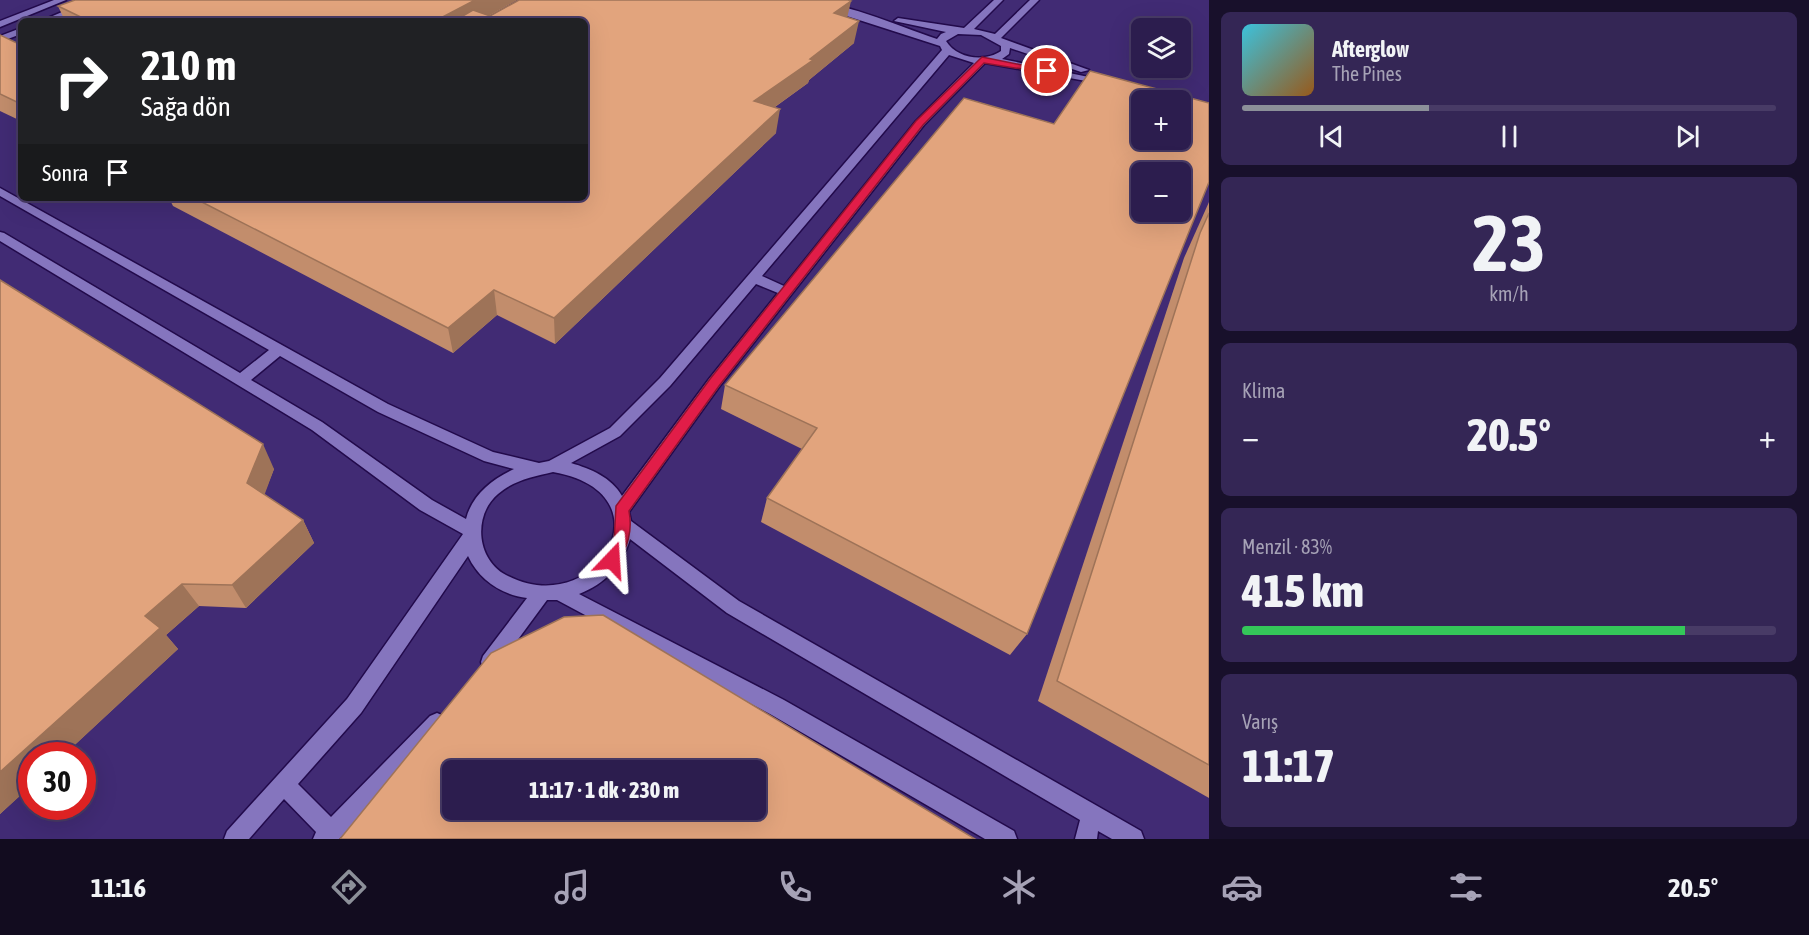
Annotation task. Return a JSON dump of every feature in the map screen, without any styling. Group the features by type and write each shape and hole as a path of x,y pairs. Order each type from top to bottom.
{"street":[{"path":"0,24 62,0"},
{"path":"53,18 98,0"},
{"path":"801,0 854,14 944,47 964,57 1111,81 998,39 854,14"},
{"path":"553,466 615,432 665,382 944,47 944,36 961,31 999,0"},
{"path":"998,39 1035,0"},
{"path":"0,39 18,32"},
{"path":"622,517 714,382 920,123 985,60 1006,52 1007,47 998,39"},
{"path":"0,190 18,200"},
{"path":"19,201 383,408 490,457 533,467"},
{"path":"0,236 317,426 426,506 471,534"},
{"path":"752,277 786,292"},
{"path":"241,380 279,349"},
{"path":"553,466 575,469 596,478 611,492 622,517 621,543 612,560 598,575 579,586 550,593 520,590 501,583 486,570 476,555 471,534 474,513 483,497 497,483 514,473 533,467 553,466"},
{"path":"622,517 733,607 1133,839"},
{"path":"235,839 354,706 471,534"},
{"path":"482,674 550,593"},
{"path":"550,593 777,707 1006,839"},
{"path":"285,785 327,835 452,707"},
{"path":"1086,839 1091,816"}],"shaded area":[{"path":"0,0 1209,0 1209,839 0,839"}],"building":[{"path":"75,0 475,0 441,18 83,18 58,6"},
{"path":"519,0 848,0 851,1 834,13 859,21 810,59 813,60 754,101 780,109 554,318 494,290 448,328 200,201 588,201 588,18 459,18 473,10 490,16"},
{"path":"0,35 18,44 18,103 0,94"},
{"path":"1090,71 1161,90 1131,90 1131,150 1191,150 1191,98 1209,103 1209,182 1027,634 767,498 817,428 725,385 964,98 1054,124"},
{"path":"1209,213 1209,765 1057,681 1200,233"},
{"path":"0,280 263,444 247,483 303,520 232,585 182,584 145,616 160,628 33,742 18,742 18,756 0,772"},
{"path":"603,615 975,839 340,839 491,653 564,617"}],"route":[{"path":"612,560 621,543 624,525 621,510 714,382 920,123 982,60 988,59 1047,71"}]}
